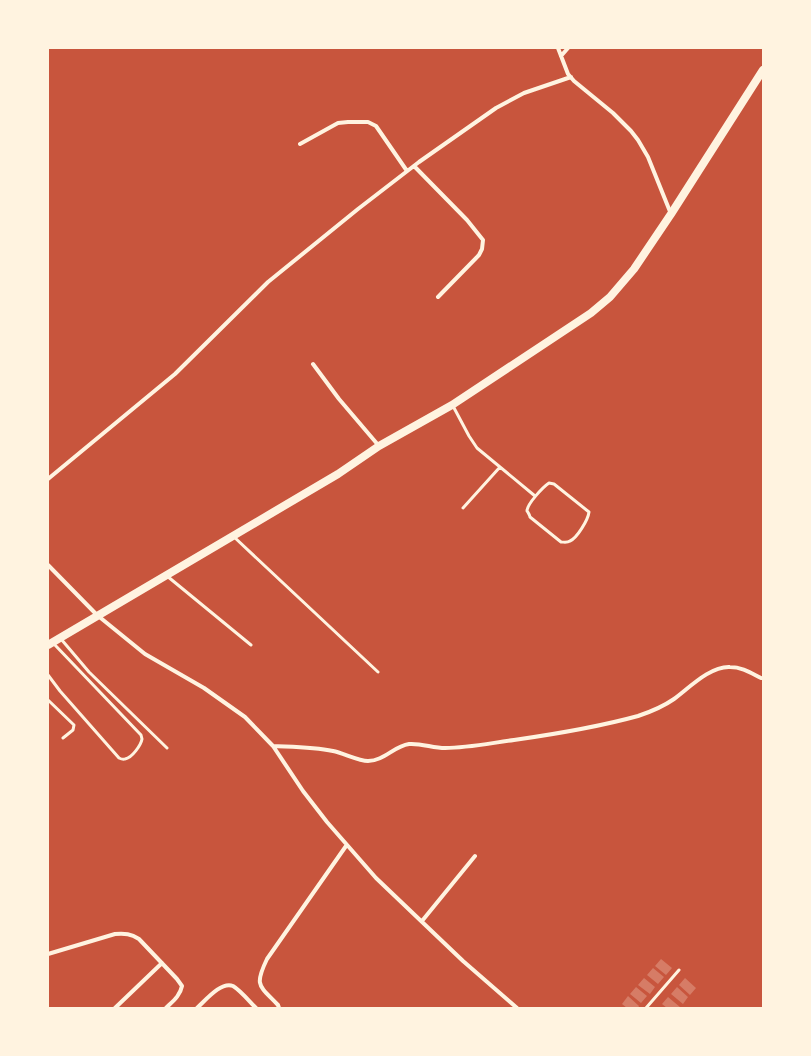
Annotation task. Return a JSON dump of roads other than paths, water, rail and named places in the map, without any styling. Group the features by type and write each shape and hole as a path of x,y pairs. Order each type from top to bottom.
{"main road":[{"path":"50,644 338,474 379,446 452,405 591,313 610,297 634,269 763,70"}],"street":[{"path":"558,48 571,77 623,122 638,140 648,157 671,214"},
{"path":"561,56 568,48"},
{"path":"48,479 175,374 268,282 358,209 471,125 512,99 524,93 571,77"},
{"path":"300,144 338,123 368,122 376,126 408,171"},
{"path":"414,166 467,220 483,240 482,249 479,255 438,297"},
{"path":"313,364 379,446"},
{"path":"48,565 97,615 145,654 204,688 245,717 273,746 303,791 346,846 376,878 463,961 517,1008"},
{"path":"273,746 313,748 349,755 367,761 376,760 399,747 409,744 420,744 445,748 484,744 547,735 616,722 645,714 672,700 701,678 721,668 742,668 761,678"},
{"path":"279,1008 278,1005 260,986 259,980 261,972 267,959 346,846"},
{"path":"422,921 475,856"},
{"path":"48,954 115,934 124,933 132,935 140,939 182,986 181,992 166,1008"},
{"path":"115,1008 162,963"},
{"path":"197,1008 215,991 229,985 234,987 256,1008"}],"lane":[{"path":"452,405 477,448 535,496"},
{"path":"463,508 500,467"},
{"path":"549,483 554,484 587,510 589,512 589,517 571,541 567,543 561,542 530,516 527,511 535,496 549,483"},
{"path":"233,536 378,672"},
{"path":"166,575 251,645"},
{"path":"60,638 89,672 167,748"},
{"path":"48,675 118,758 124,760 128,759 139,747 142,739 141,735 50,644"},
{"path":"48,700 74,725 73,730 62,738"},
{"path":"646,1008 679,970"}]}
